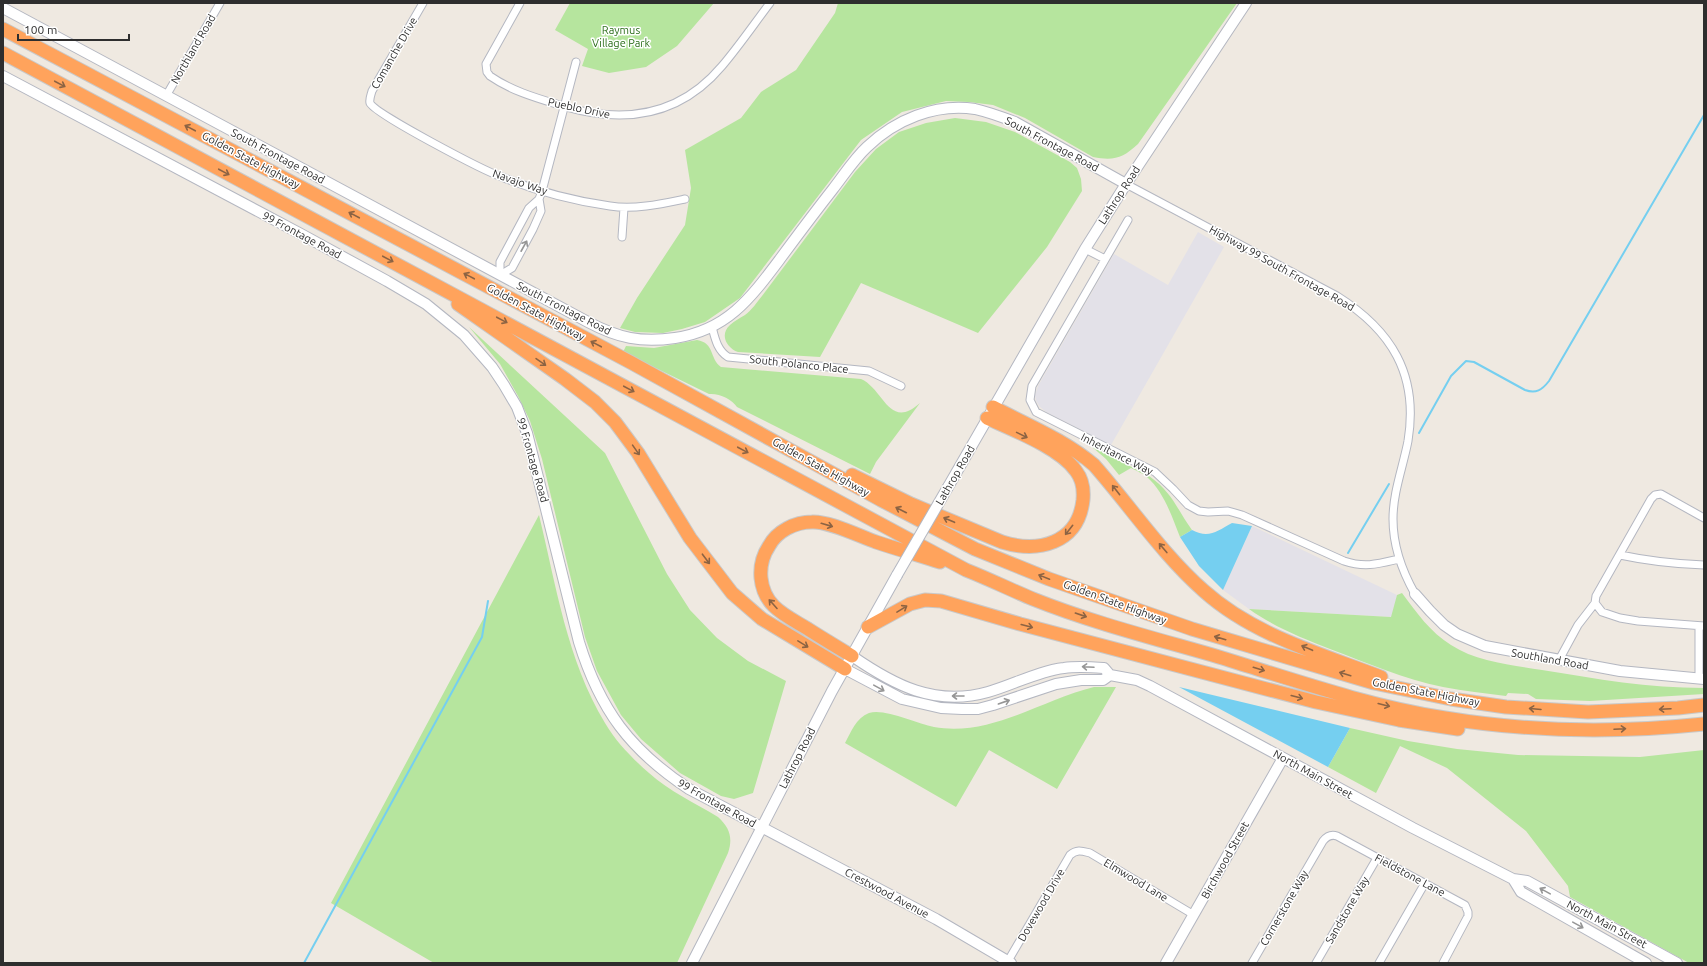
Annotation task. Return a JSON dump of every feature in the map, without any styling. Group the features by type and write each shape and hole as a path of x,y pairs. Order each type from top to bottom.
{"highway":[{"name":"Golden State Highway","path":"3,29 630,362 880,500 975,549 1049,579 1192,629 1374,683 1451,699 1506,707 1596,712 1704,705"},
{"name":"Golden State Highway","path":"3,53 966,570 1034,599 1094,619 1362,700 1444,718 1497,726 1589,731 1704,724"},
{"path":"430,282 474,317 560,375 595,402 615,422 638,453 690,538 732,593 762,619 845,669"},
{"path":"630,362 912,504 1002,542 1017,546 1041,546 1050,544 1065,536 1075,522 1082,509 1083,484 1076,470 1060,455 1034,441 990,412"},
{"path":"990,412 1066,445 1081,454 1094,465 1165,552 1205,592 1232,612 1286,640 1421,693"},
{"path":"852,656 777,609 766,596 762,589 761,564 768,546 779,534 796,524 819,522 892,548 966,570"},
{"path":"868,627 910,604 925,600 942,601 1020,624 1316,702 1391,718 1441,727 1504,734 1589,731"}],"street":[{"name":"Northland Road","path":"166,96 220,3"},
{"name":"Comanche Drive","path":"370,103 372,91 423,3"},
{"name":"Pueblo Drive","path":"520,3 486,64 490,76 525,94 564,106 600,115 621,116 655,111 679,101 702,87 722,66 770,3"},
{"name":"Lathrop Road","path":"692,963 852,656 990,412 1085,248 1246,3"},
{"name":"South Frontage Road","path":"3,8 601,329 626,338 655,341 692,335 725,320 746,303 867,147 886,131 915,116 937,110 958,108 974,109 997,115 1015,122 1126,184"},
{"path":"500,275 500,262 529,208 539,199 542,191 576,62"},
{"name":"99 Frontage Road","path":"3,76 387,281 426,304 464,335 492,367 504,385 517,407 527,433 579,642 587,668 598,693 612,716 632,742 652,763 689,789 762,827"},
{"name":"Navajo Way","path":"370,103 401,126 501,177 542,191 596,204 624,208 660,204 685,199"},
{"name":"Highway 99 South Frontage Road","path":"1126,184 1337,296 1356,308 1385,336 1395,351 1402,368 1410,407 1409,432 1396,491 1393,519 1399,559 1415,594"},
{"path":"500,275 512,268 533,229 541,211 539,199"},
{"path":"622,237 624,208"},
{"name":"Inheritance Way","path":"1128,220 1032,386 1030,400 1036,412 1155,472 1174,489 1188,505 1198,511 1228,511 1242,515 1344,561 1357,565 1371,565 1399,559"},
{"path":"1085,248 1105,259"},
{"name":"South Polanco Place","path":"712,327 718,348 722,353 728,356 869,371 901,386"},
{"path":"1701,679 1702,626 1638,621 1620,618 1602,612 1596,603 1596,596 1651,499 1655,495 1661,494 1704,518"},
{"path":"1620,555 1648,561 1704,565"},
{"name":"Southland Road","path":"1415,594 1444,625 1472,641 1498,649 1620,671 1701,679"},
{"path":"1560,660 1578,625 1596,603"},
{"name":"North Main Street","path":"852,656 880,676 900,686 935,695 952,696 971,696 988,692 1062,668 1104,668 1110,675 1136,680 1150,686 1413,828 1513,879 1527,881 1678,963"},
{"name":"North Main Street","path":"845,669 902,699 941,708 962,709 978,709 993,706 1056,684 1081,680 1103,680 1110,675"},
{"name":"Birchwood Street","path":"1166,963 1283,758"},
{"name":"Crestwood Avenue","path":"762,827 936,919 1010,962"},
{"name":"Fieldstone Lane","path":"1316,854 1327,837 1333,835 1461,903 1468,912 1463,928 1443,963"},
{"name":"Elmwood Lane","path":"1076,851 1081,850 1090,854 1194,915"},
{"name":"Dovewood Drive","path":"1010,962 1070,855 1076,851"},
{"name":"Cornerstone Way","path":"1252,963 1316,854"},
{"name":"Sandstone Way","path":"1316,963 1377,858"},
{"name":"North Main Street","path":"1513,879 1521,892 1646,963"},
{"path":"1379,963 1425,883"}],"shaded area":[{"path":"1198,232 1224,247 1111,445 1046,412 1040,407 1036,401 1035,395 1038,386 1114,254 1168,285"},
{"path":"1252,526 1397,595 1392,617 1249,609 1223,590"}],"green space":[{"name":"Raymus Village Park","path":"570,3 714,3 677,46 646,67 609,73 582,66 588,49 555,30"},
{"path":"838,3 1237,3 1138,144 1123,155 1107,159 1093,157 1025,118 993,105 946,101 902,112 861,140 740,298 705,322 682,329 663,333 635,332 620,328 637,298 685,225 691,188 685,150 741,118 761,92 796,70 835,13"},
{"path":"955,118 986,122 1015,132 1070,162 1077,168 1081,179 1082,191 1047,247 978,333 861,283 820,357 738,352 731,348 725,337 727,329 733,322 748,313 754,306 855,172 876,149 899,132 926,123"},
{"path":"469,327 605,453 667,574 690,610 717,638 748,661 786,681 753,793 734,799 721,796 680,773 641,739 621,715 597,671 585,637 542,459 530,421 500,364"},
{"path":"697,340 707,344 717,363 721,367 861,379 869,384 894,410 901,412 910,410 920,403 876,462 870,474 737,407 732,401 725,397 717,394 709,394 623,352 626,346 654,348"},
{"path":"1091,446 1149,476 1157,482 1174,501 1192,530 1180,537 1163,497 1153,483 1141,473 1131,468 1119,475 1106,459"},
{"path":"539,515 557,595 572,648 592,699 605,723 625,750 649,773 674,791 718,817 728,829 730,843 728,853 677,963 434,963 331,903"},
{"path":"1402,593 1424,622 1443,640 1461,651 1483,659 1603,680 1643,685 1704,688 1704,694 1590,701 1536,699 1528,694 1508,693 1506,696 1443,687 1400,675 1320,645 1278,627 1249,609 1391,617 1397,595"},
{"path":"1094,687 1116,687 1057,789 989,750 956,807 845,743 857,722 864,715 869,713 876,712 892,714 934,727 955,729 976,727 1016,716 1074,693"},
{"path":"1350,728 1408,741 1457,749 1518,755 1640,757 1704,750 1704,963 1689,963 1570,897 1568,886 1526,831 1447,768 1400,746 1376,793 1328,767"}],"water":[{"path":"1232,523 1252,526 1223,590 1199,566 1180,537 1192,530 1203,534 1213,533"},
{"path":"1179,687 1350,728 1328,767"}],"waterway":[{"path":"1419,433 1451,376 1466,361 1474,362 1525,390 1532,392 1541,389 1549,381 1704,115"},
{"path":"1348,553 1389,484"},
{"path":"304,963 482,637 488,601"}]}
